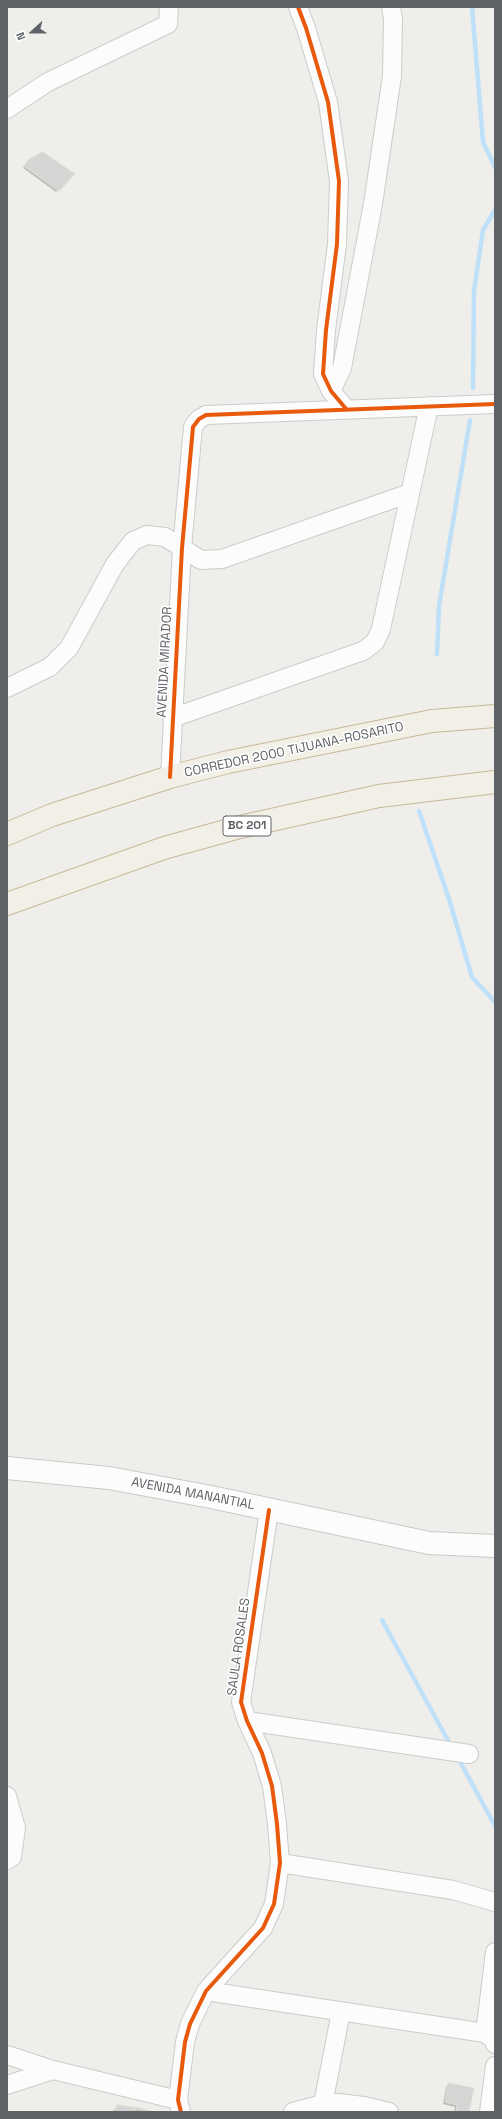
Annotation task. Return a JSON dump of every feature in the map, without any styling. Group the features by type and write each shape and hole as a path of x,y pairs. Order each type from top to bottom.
{"highway":[{"name":"CORREDOR 2000 TIJUANA-ROSARITO","path":"7,834 52,815 170,777 228,762 325,741 432,721 495,716"},
{"name":"BC 201","path":"7,904 164,848 240,827 379,796 495,782"}],"main road":[{"name":"AVENIDA MANANTIAL","path":"7,1468 109,1478 429,1543 495,1546"}],"street":[{"path":"7,109 48,82 168,24 168,7"},
{"path":"298,7 306,28 328,102 339,181 337,244 326,330 323,374 331,391 347,410"},
{"path":"331,391 342,368 373,204 392,76 393,19 391,7"},
{"name":"AVENIDA MIRADOR","path":"170,777 182,548 194,427 199,420 206,415 495,404"},
{"path":"172,718 363,651 375,642 381,629 429,406"},
{"path":"7,688 50,667 69,648 115,564 133,542 147,535 165,537 201,560 222,559 410,493"},
{"name":"SAULA ROSALES","path":"180,2106 185,2042 190,2024 206,1991 263,1928 274,1904 280,1863 272,1786 262,1753 247,1721 241,1702 269,1510"},
{"path":"247,1721 469,1754"},
{"path":"7,1796 16,1828 12,1857 7,1860"},
{"path":"280,1863 453,1890 495,1902"},
{"path":"206,1991 341,2012 490,2038 495,1952"},
{"path":"323,2104 341,2012"},
{"path":"7,2055 53,2070 180,2106"},
{"path":"489,2112 495,2066"},
{"path":"7,2085 53,2070"},
{"path":"293,2112 323,2104 338,2103 363,2109 389,2112"}],"building":[{"path":"43,152 75,174 59,191 24,166 29,159"},
{"path":"448,2083 474,2088 469,2112 456,2112 457,2105 445,2102"},
{"path":"117,2105 140,2108 153,2112 140,2112 140,2109 135,2109 135,2112 114,2112"}],"waterway":[{"path":"472,7 483,142 495,167"},
{"path":"473,388 474,291 483,230 495,210"},
{"path":"437,654 439,606 470,420"},
{"path":"419,811 449,899 472,977 495,1002"},
{"path":"382,1620 451,1746"},
{"path":"457,1756 495,1826"}],"cycle path":[{"path":"298,7 306,28 328,102 339,181 337,244 326,330 323,374 331,391 347,410"},
{"path":"170,777 182,548 193,427 199,419 206,415 495,404"},
{"path":"181,2112 178,2100 185,2042 190,2024 206,1991 263,1928 274,1904 280,1863 272,1786 262,1753 247,1721 241,1702 269,1510"}]}
